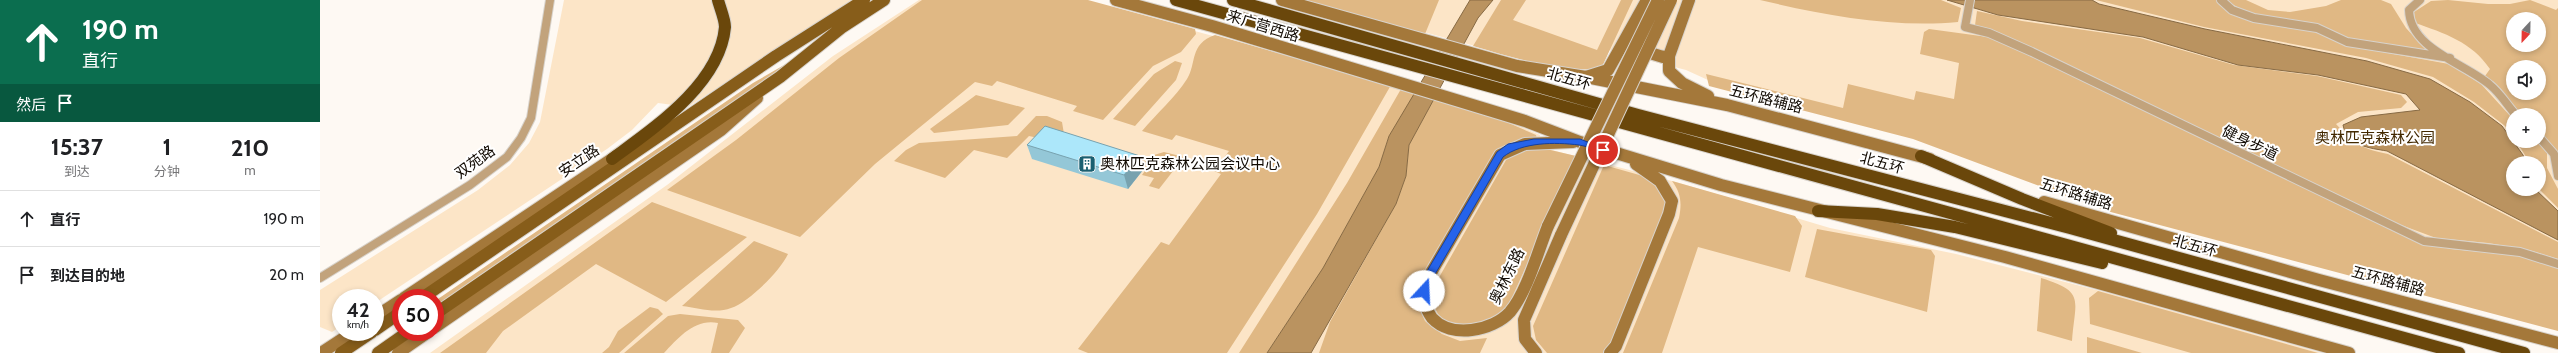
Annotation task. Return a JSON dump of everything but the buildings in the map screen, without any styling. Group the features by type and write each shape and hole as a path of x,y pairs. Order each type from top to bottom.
{"highway":[{"path":"612,159 669,117 710,69 721,47 725,25 718,0"},
{"name":"北五环","path":"1176,0 2459,353"},
{"name":"北五环","path":"1233,0 1638,115 2170,256 2524,353"},
{"path":"1238,0 1251,5"},
{"path":"1921,156 2022,199 2170,256"},
{"path":"1818,211 1876,214 1955,227 2252,296"}],"main road":[{"name":"安立路","path":"435,289 776,56 864,0"},
{"path":"444,308 780,77 841,28 884,0"},
{"path":"341,353 359,341"},
{"path":"378,353 395,341"}],"street":[{"name":"双苑路","path":"320,278 470,184 507,157 521,138 531,118 550,0"},
{"name":"来广营西路","path":"1116,0 1212,26 1400,84 1454,99 1525,121 1580,142 1626,157"},
{"name":"五环路辅路","path":"1282,0 1517,66 1586,77 1727,105 1921,156 2056,206 2558,343"},
{"path":"1586,77 1608,70 1615,61 1647,0"},
{"name":"奥林东路","path":"1580,142 1534,142 1511,146 1500,155 1425,283 1423,299 1430,313 1439,324 1456,331 1471,332 1491,326 1510,312 1548,226 1658,0"},
{"path":"1536,353 1525,339 1524,320 1561,236 1671,0"},
{"path":"1689,0 1669,56 1669,71 1682,83 1727,105"},
{"name":"健身步道","path":"1970,0 1965,27 1989,33 2032,52 2424,241 2520,252 2558,264"},
{"path":"2220,0 2232,10 2254,18 2317,28 2347,42 2450,58"},
{"path":"2420,0 2409,10 2409,24 2425,42 2487,82 2510,108"},
{"path":"1626,39 1633,47 1662,56 1669,56"},
{"name":"安立路","path":"417,289 727,84 776,56"},
{"path":"444,321 721,130 780,77"},
{"path":"2546,145 2554,154 2558,176"},
{"path":"1626,157 1818,211 2005,257 2349,353"},
{"path":"1610,353 1616,346 1669,214 1672,201 1660,181 1626,157"},
{"path":"321,353 339,341"},
{"path":"398,353 415,341"}],"green space":[{"path":"564,0 853,0 688,107 658,103 632,130 607,149 396,289 392,289 392,292 384,297 384,289 332,289 332,332 320,327 320,290 478,190 510,165 529,143 540,122"},
{"path":"919,0 1082,0 1479,109 1540,135 1540,147 1676,182 1830,228 1956,254 2116,295 2322,353 430,353 667,185 833,56"},
{"name":"奥林匹克森林公园","path":"1307,0 2558,0 2558,328 1914,138 1730,90 1686,70 1609,50 1548,66"}],"shaded area":[{"path":"922,0 1088,0 1195,29 1196,34 1181,52 1153,66 1103,120 1073,111 1077,106 997,81 992,86 975,82 875,164 800,237 667,190 736,140 839,58"},
{"path":"1296,0 1439,0 1425,34"},
{"path":"1470,0 1493,0 1478,18 1409,145 1406,176 1396,204 1311,353 1267,353 1323,268 1379,167 1389,136"},
{"path":"1501,0 1526,0 1513,20 1597,50 1621,0 1633,0 1601,69 1585,69 1536,63 1473,46"},
{"path":"1760,0 1941,0 1961,8 1958,22 1908,23 1858,19 1809,11"},
{"path":"1947,0 2092,0 2099,4 2205,29 2367,61 2430,79 2470,102 2502,126 2506,132 2506,148 2518,148 2523,156 2506,156 2506,196 2542,196 2558,211 2558,240 2387,151 2360,145 2349,138 2343,125 2361,117 2420,110 2406,94 2318,75 2238,65 2143,37 1998,15"},
{"path":"2096,0 2217,0 2231,12 2249,21 2314,31 2349,46 2449,64 2481,84 2506,111 2506,127 2474,102 2433,77 2366,58 2204,27"},
{"path":"2226,0 2246,0 2268,10 2290,12 2326,6 2341,0 2381,0 2391,4 2406,28 2427,51 2330,34 2270,20 2243,10"},
{"path":"2448,0 2488,4 2510,4 2530,0 2556,10 2558,8 2558,153 2546,140 2546,108 2516,108 2508,100 2546,100 2546,60 2506,60 2506,98 2485,76 2490,69 2475,52 2466,45 2447,35 2415,23 2414,12 2431,1"},
{"path":"1977,11 2022,21 2140,38 2234,65 2317,76 2401,95 2407,102 2401,108 2358,112 2336,124 2359,145 2371,150 2388,154 2558,242 2558,259 2529,250 2488,243 2436,238 2393,222 2003,35 1975,25"},
{"path":"1929,29 1988,37 2030,54 2419,241 2451,249 2525,256 2558,266 2558,331 2107,211 1913,139 1709,86 1706,74 1843,108 1848,84 1914,100 1916,91 1954,99 1959,63 1920,54 1924,32"},
{"path":"1215,35 1391,85 1317,214 1227,353 1088,353 1078,349 1161,242 1169,245 1221,174 1214,171 1229,151 1176,135 1172,140 1142,131 1177,93 1187,79 1195,54 1201,43"},
{"path":"810,50 444,310 444,295 753,83"},
{"path":"1175,61 1182,63 1176,80 1135,126 1113,119 1154,74"},
{"path":"1401,89 1416,93 1389,136 1379,167 1323,268 1267,353 1239,353 1347,183"},
{"path":"976,95 1025,108 1008,125 934,133 930,129"},
{"path":"1435,97 1479,110 1536,135 1537,139 1510,143 1494,156 1421,282 1418,304 1425,321 1442,334 1460,341 1487,338 1480,353 1319,353 1330,322 1396,204 1406,176 1409,145"},
{"path":"1036,116 1047,116 1062,122 1065,140 1061,143 1029,136 1007,158 974,150 945,178 894,161 906,150 919,143 1017,136"},
{"path":"1527,148 1542,148 1576,156 1505,313 1476,328 1448,324 1438,314 1431,300 1433,288 1506,160 1516,152"},
{"path":"2520,148 2543,148 2547,152 2547,168 2558,189 2558,208 2546,196 2546,156 2526,156"},
{"path":"1164,152 1184,157 1159,189 1149,186 1154,178 1142,175 1147,168 1132,164 1134,161"},
{"path":"1604,165 1650,178 1660,185 1668,206 1609,349 1604,353 1547,353 1536,340 1533,326"},
{"path":"1672,181 1795,216 1802,226 1790,272 1698,247 1662,353 1623,353 1679,218 1680,198"},
{"path":"652,202 747,237 666,302 596,264 503,331 486,353 440,353"},
{"path":"1817,229 1931,250 1935,256 1927,312 1805,277"},
{"path":"754,241 788,254 778,269 755,293 738,305 725,310 707,310 682,306"},
{"path":"2041,278 2065,288 2071,293 2074,299 2075,306 2072,341 2037,331"},
{"path":"2098,291 2318,353 2191,353 2090,324 2089,298"},
{"path":"650,307 658,309 663,314 619,353 602,353 609,347 618,331"},
{"path":"680,314 738,320 745,328 729,353 711,353 718,323 710,322 702,323 688,330 664,353 624,353 668,316"},
{"path":"2087,337 2142,353 2087,353"}],"place":[{"name":"奥林匹克森林公园会议中心","path":"1087,164"}],"route":[{"path":"1424,291 1425,283 1490,169 1500,155 1511,146 1534,142 1580,142 1603,150"}]}
